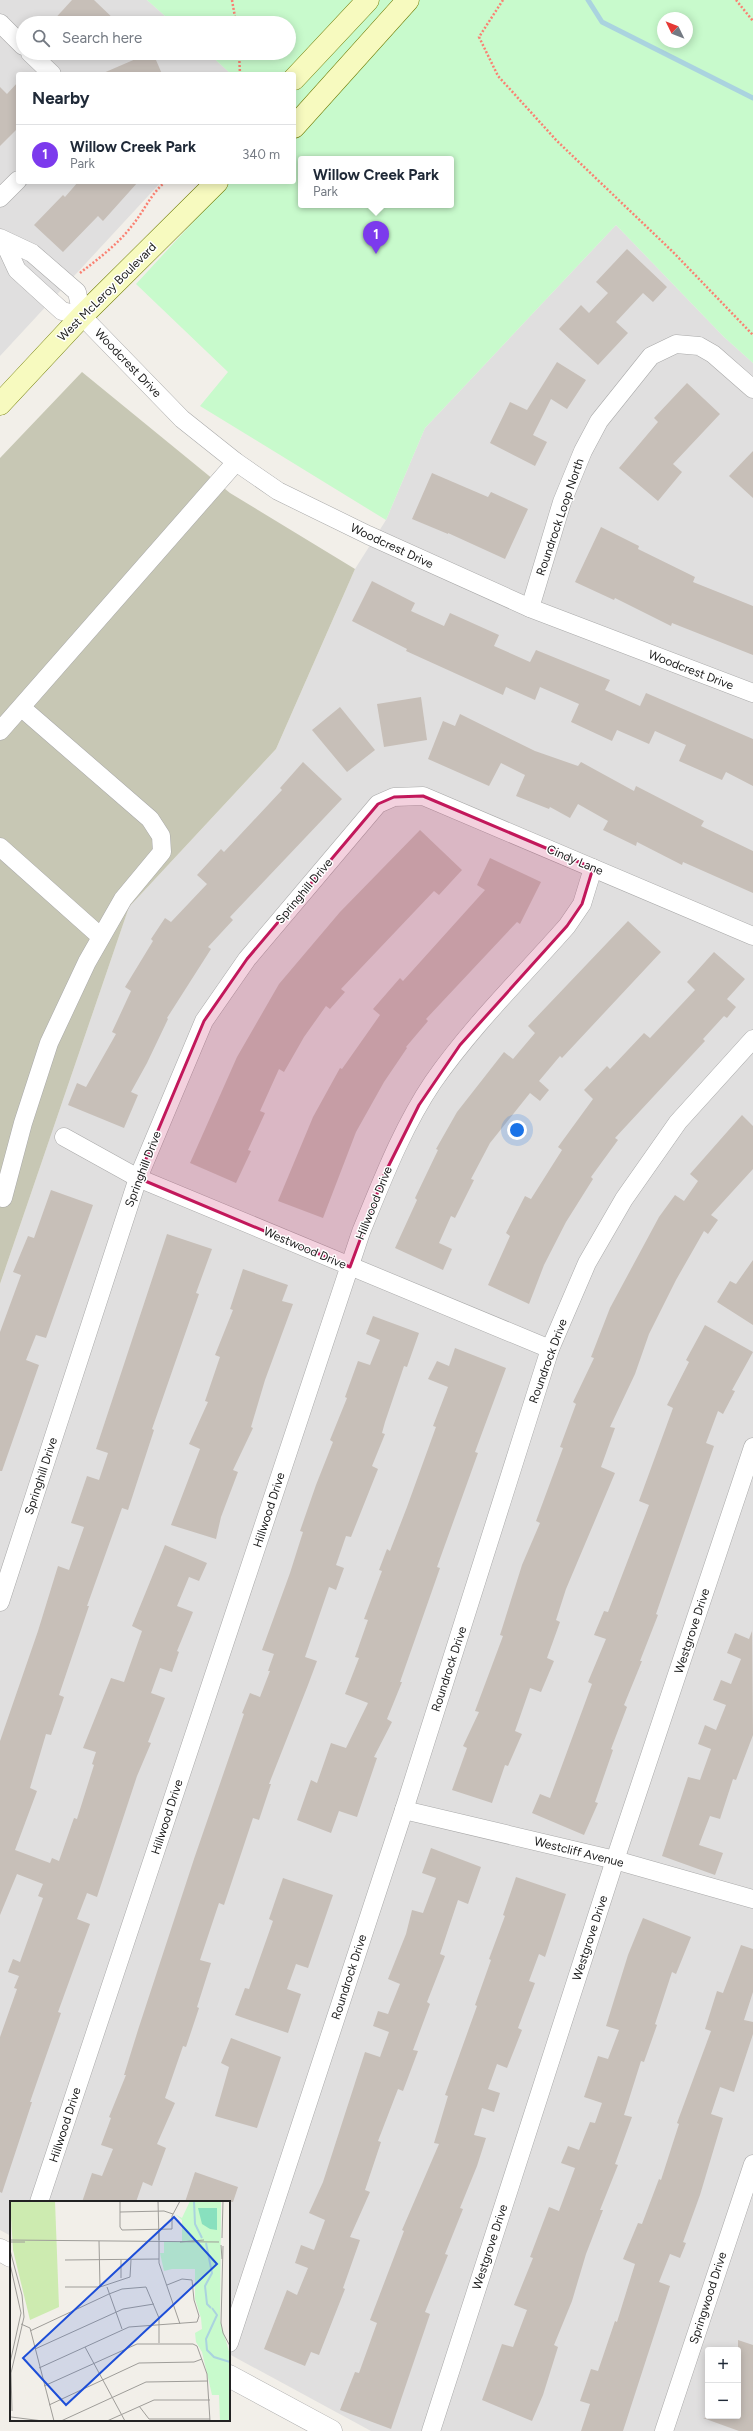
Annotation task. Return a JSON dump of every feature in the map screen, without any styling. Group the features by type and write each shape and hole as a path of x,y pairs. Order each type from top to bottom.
{"main road":[{"path":"296,77 368,0"},
{"path":"296,125 408,0"},
{"name":"West McLeroy Boulevard","path":"0,404 82,316 215,184"}],"street":[{"path":"0,23 16,39"},
{"path":"37,60 50,72"},
{"path":"0,198 16,182"},
{"path":"2,240 32,253 77,292 82,316 62,311 18,270 2,240"},
{"name":"Woodcrest Drive","path":"82,316 182,419 236,462 278,491 368,535 530,608 753,693"},
{"name":"Roundrock Loop North","path":"530,608 562,502 583,451 599,421 651,356 676,344 699,346 713,354 753,389"},
{"path":"0,731 22,708 236,462"},
{"path":"1,1198 49,1043 101,937 123,899 162,852 161,836 150,819 22,708"},
{"name":"Cindy Lane","path":"394,797 423,796 753,936"},
{"name":"Springhill Drive","path":"0,1602 138,1178 204,1021 247,959 316,876 378,804 394,797"},
{"path":"0,847 101,937"},
{"name":"Hillwood Drive","path":"39,2201 361,1232 384,1175 419,1105 460,1045 567,926 582,904 593,868"},
{"name":"Roundrock Drive","path":"230,2340 404,1810 550,1349 587,1263 624,1199 678,1122 753,1039"},
{"name":"Westwood Drive","path":"64,1138 138,1178 550,1349"},
{"name":"Westgrove Drive","path":"431,2431 615,1860 753,1448"},
{"name":"Westcliff Avenue","path":"404,1810 615,1860 753,1899"},
{"name":"Springwood Drive","path":"664,2431 753,2164"},
{"path":"0,2250 10,2255"},
{"path":"230,2377 331,2431"}],"path":[{"path":"232,0 235,16"},
{"path":"504,0 479,37 498,76 557,141 673,252 753,335"},
{"path":"736,0 753,21"},
{"path":"239,60 240,72"},
{"path":"69,285 77,275 104,255 132,227 148,200 162,184"}],"highlighted area":[{"path":"423,796 593,868 582,904 567,926 460,1045 419,1105 384,1175 350,1267 138,1178 204,1021 247,959 378,804 394,797"}],"shaded area":[{"path":"0,0 147,0 165,16 16,16 16,60 216,60 229,72 16,72 16,184 159,184 0,356"},
{"path":"616,225 724,337 753,363 753,2431 371,2431 230,2355 230,2201 10,2201 10,2235 0,2230 0,1284 129,907 276,749 355,569 386,520 425,428"},
{"path":"82,372 230,493 355,569 276,749 129,907 0,1284 0,458"}],"green space":[{"path":"147,0 753,0 753,363 724,337 616,225 425,428 386,520 200,406 228,372 136,284 228,184 296,184 296,72 229,72 216,60 296,60 296,16 165,16"}],"building":[{"path":"72,0 94,0 111,16 57,16"},
{"path":"133,60 156,60 161,72 106,72"},
{"path":"16,84 16,130 0,146 0,87 7,94"},
{"path":"76,184 136,184 103,221 98,216 63,252 34,225 63,195 65,197"},
{"path":"627,249 667,287 653,302 643,293 616,322 628,333 598,365 559,329 581,305 589,313 608,293 596,282"},
{"path":"557,362 586,380 567,409 551,399 533,435 547,442 535,466 490,443 510,402 527,410"},
{"path":"687,383 720,414 673,464 682,472 658,501 619,468 658,422 654,418"},
{"path":"753,451 753,498 729,476"},
{"path":"432,473 488,497 491,492 528,509 505,559 448,533 412,519"},
{"path":"601,527 639,546 638,549 695,577 693,582 753,606 753,655 672,623 671,626 615,598 614,600 575,582"},
{"path":"372,581 415,603 411,611 444,626 450,613 499,635 494,646 530,662 536,650 610,680 605,690 640,706 646,693 753,739 753,786 726,772 722,780 679,761 686,745 655,731 649,744 617,730 612,741 571,722 579,704 540,687 535,700 506,687 503,695 406,651 407,649 352,621"},
{"path":"421,697 427,740 384,747 377,704"},
{"path":"340,707 375,750 347,772 312,730"},
{"path":"460,714 535,751 578,766 581,762 634,791 636,786 704,821 701,826 753,851 753,893 683,862 682,865 637,842 636,846 603,830 608,821 578,804 570,818 550,807 549,809 516,796 525,775 501,763 489,786 428,759 443,721 455,726"},
{"path":"303,762 342,799 230,917 233,920 208,947 211,949 167,1018 168,1019 147,1063 131,1092 138,1095 124,1128 68,1105 77,1083 86,1087 116,1034 112,1032 131,991 125,987 153,941 151,939 165,918 171,922 207,884 197,875 221,849 224,852 282,790 280,788"},
{"path":"420,830 462,870 439,895 434,891 341,989 345,992 330,1009 326,1006 304,1037 284,1072 279,1069 260,1111 265,1113 248,1150 251,1151 236,1183 190,1163 237,1057 279,984 340,912"},
{"path":"490,858 541,882 520,924 517,922 426,1019 428,1021 406,1047 407,1048 384,1082 356,1132 323,1218 278,1201 313,1117 340,1068 342,1069 380,1015 373,1009 400,978 403,981 485,890 477,885"},
{"path":"628,921 661,952 562,1058 560,1056 539,1081 549,1090 540,1101 530,1093 490,1143 471,1179 474,1180 455,1218 451,1216 439,1243 452,1249 443,1270 395,1248 417,1200 415,1198 438,1150 436,1149 457,1112 504,1052 513,1059 535,1033 528,1026"},
{"path":"714,952 745,979 727,999 736,1007 727,1018 724,1016 703,1039 705,1041 615,1138 618,1140 591,1177 593,1179 566,1222 544,1265 529,1304 488,1285 510,1236 506,1233 525,1196 531,1199 562,1150 558,1147 593,1099 584,1090 607,1066 610,1069 644,1033 650,1038 695,990 687,982"},
{"path":"742,1115 753,1126 753,1169 711,1215 718,1220 708,1234 704,1231 676,1280 649,1334 635,1374 610,1427 615,1428 601,1467 615,1473 566,1589 556,1620 560,1622 547,1658 554,1661 541,1692 530,1688 515,1731 522,1734 508,1766 505,1765 492,1803 452,1790 467,1748 463,1746 479,1712 475,1711 503,1636 500,1635 522,1565 540,1523 536,1521 563,1448 560,1447 576,1404 573,1402 594,1358 591,1357 610,1308 659,1217 675,1195 684,1201 698,1181 690,1174"},
{"path":"51,1190 93,1205 46,1338 36,1335 26,1360 39,1365 2,1471 0,1471 0,1332 21,1275 13,1272 28,1236 34,1238"},
{"path":"167,1234 212,1249 196,1293 199,1294 152,1429 154,1430 128,1510 122,1508 87,1606 89,1606 59,1695 64,1697 51,1735 46,1734 30,1788 37,1791 15,1850 50,1863 52,1858 59,1861 74,1818 77,1819 94,1765 92,1764 96,1752 83,1748 111,1678 124,1682 142,1631 132,1626 165,1545 207,1563 199,1581 189,1577 177,1606 193,1612 177,1651 179,1652 172,1672 160,1668 151,1693 165,1698 148,1742 151,1743 137,1776 97,1897 87,1893 77,1919 90,1924 58,2012 61,2013 30,2102 32,2102 2,2193 0,2192 0,2037 17,1989 14,1988 19,1976 8,1972 13,1959 20,1962 43,1898 38,1896 43,1884 17,1874 0,1915 0,1741 38,1631 58,1566 69,1570 84,1527 71,1523 87,1476 99,1480 108,1453 96,1449"},
{"path":"753,1260 753,1325 717,1302 730,1281 736,1284"},
{"path":"243,1269 288,1285 282,1301 293,1304 265,1380 251,1427 253,1428 233,1470 238,1472 221,1517 216,1539 171,1525 200,1449 189,1444 208,1402 205,1401 220,1357 215,1355 233,1310 230,1309"},
{"path":"373,1316 419,1333 407,1367 404,1366 385,1422 382,1433 385,1434 372,1466 378,1469 351,1537 346,1536 336,1565 344,1568 336,1590 329,1587 305,1657 317,1661 269,1784 271,1784 259,1820 253,1818 224,1905 219,1903 200,1960 211,1963 197,2007 199,2008 186,2047 183,2046 165,2098 175,2103 157,2144 166,2148 152,2186 143,2182 136,2201 82,2201 92,2173 102,2176 113,2149 101,2145 111,2118 109,2117 126,2075 124,2075 138,2030 194,1859 244,1714 242,1713 250,1693 260,1697 270,1671 268,1671 274,1654 262,1650 290,1573 303,1532 300,1531 333,1442 330,1440 347,1398 345,1397 358,1361 370,1365 380,1340 366,1334"},
{"path":"705,1325 753,1352 732,1390 735,1391 723,1414 718,1411 706,1443 714,1446 656,1614 658,1615 640,1661 642,1661 624,1705 627,1707 611,1749 613,1750 595,1802 598,1803 584,1835 532,1813 540,1794 550,1798 592,1684 588,1682 606,1639 594,1635 604,1611 608,1612 649,1505 639,1501 673,1408 667,1405 689,1362 686,1360"},
{"path":"455,1348 506,1368 475,1452 478,1453 437,1567 440,1568 400,1682 402,1682 387,1719 392,1722 374,1757 377,1758 357,1817 339,1811 331,1833 297,1820 311,1780 317,1783 331,1743 346,1748 368,1703 345,1694 359,1658 355,1657 368,1620 364,1619 382,1571 379,1570 387,1549 390,1551 407,1507 436,1427 433,1426 448,1387 428,1379 437,1361 449,1366"},
{"path":"752,1631 753,1735 736,1780 733,1779 720,1819 710,1816 699,1845 723,1853 715,1875 662,1856 688,1777 700,1780 711,1749 698,1744 705,1725 716,1730 726,1705 713,1700 721,1680 731,1684 741,1659 727,1653 735,1633 749,1639"},
{"path":"431,1848 481,1867 468,1904 458,1900 440,1954 445,1956 427,2002 430,2004 413,2050 418,2051 403,2091 398,2089 378,2141 381,2142 365,2190 370,2192 350,2237 360,2240 343,2288 345,2289 319,2355 311,2352 305,2366 264,2349 287,2290 297,2295 308,2268 295,2263 301,2245 314,2250 325,2220 309,2213 323,2182 365,2052 380,2057 389,2032 373,2026 378,2011 388,2014 400,1984 388,1979 406,1934 412,1910 423,1913 436,1878 422,1873"},
{"path":"516,1877 566,1894 545,1957 539,1954 529,1981 535,1983 518,2028 522,2030 507,2068 497,2064 488,2089 500,2093 494,2112 482,2108 474,2135 486,2138 477,2166 460,2208 463,2209 445,2254 448,2255 425,2312 430,2314 391,2429 340,2410 355,2372 359,2373 377,2323 370,2320 404,2231 402,2230 439,2144 434,2143 448,2096 445,2095 477,2006 475,2005 491,1960 489,1959 505,1916 503,1915"},
{"path":"283,1878 333,1895 308,1968 296,1964 287,1989 301,1994 288,2033 235,2015 245,1988 249,1989 273,1921 269,1919"},
{"path":"643,1918 691,1937 676,1974 672,1972 655,2024 657,2025 644,2062 641,2061 624,2115 632,2117 615,2164 618,2165 600,2210 603,2210 586,2254 572,2301 554,2345 558,2347 543,2395 532,2421 482,2400 502,2344 513,2347 527,2310 514,2305 533,2258 530,2257 549,2207 559,2211 575,2168 561,2163 568,2146 579,2150 590,2122 595,2123 602,2103 584,2097 598,2056 608,2059 619,2030 606,2026 628,1955"},
{"path":"741,1945 753,1949 753,1992 744,2020 753,2022 753,2034 734,2092 720,2087 711,2114 723,2118 700,2195 683,2242 686,2243 680,2258 670,2254 659,2282 670,2286 623,2431 581,2431 590,2404 580,2401 591,2369 598,2371 615,2321 617,2322 635,2264 623,2259 638,2223 642,2224 659,2179 661,2180 679,2124 677,2123 711,2031 705,2029 717,1991 723,1993"},
{"path":"231,2038 281,2057 257,2128 215,2116 229,2067 221,2063"},
{"path":"195,2172 238,2187 233,2202 185,2201"},
{"path":"738,2340 753,2345 753,2431 739,2431 706,2419 741,2419 741,2347 738,2347"}],"waterway":[{"path":"588,0 602,22 753,98"}],"place":[{"name":"Willow Creek Park","path":"376,254"}]}
